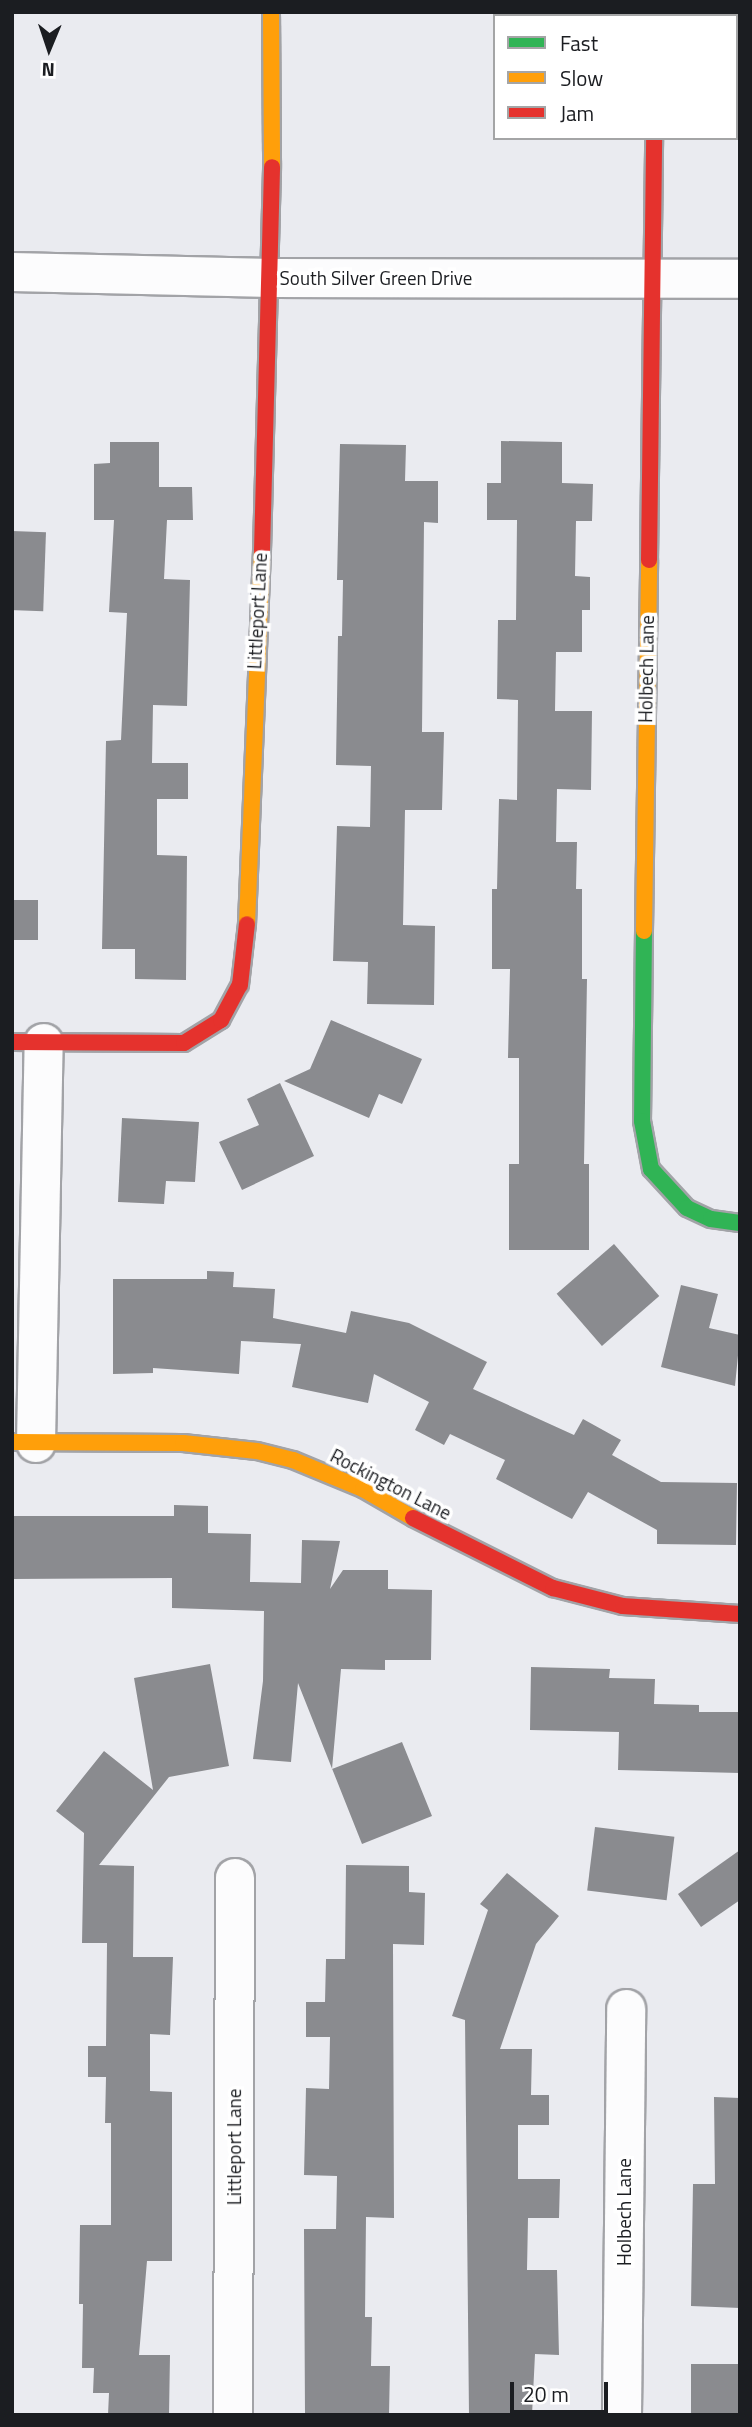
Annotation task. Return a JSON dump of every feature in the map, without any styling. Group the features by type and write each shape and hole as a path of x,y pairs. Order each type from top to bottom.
{"street":[{"name":"Littleport Lane","path":"28,1042 184,1043 220,1020 240,985 247,930 272,278 271,12"},
{"name":"Holbech Lane","path":"654,140 649,278 642,1121 651,1169 687,1208 711,1219 740,1223"},
{"name":"South Silver Green Drive","path":"12,272 272,278 740,279"},
{"path":"24,1443 28,1042"},
{"name":"Rockington Lane","path":"24,1443 183,1443 293,1460 363,1489 459,1544 553,1588 623,1606 740,1614"},
{"name":"Littleport Lane","path":"233,2415 235,1878"},
{"name":"Holbech Lane","path":"622,2415 626,2009"}],"building":[{"path":"501,441 562,442 562,483 593,484 592,521 576,521 575,576 590,577 590,610 582,610 582,652 556,652 555,711 592,711 591,790 557,789 556,842 577,842 576,889 582,889 582,979 587,979 584,1164 589,1164 589,1250 509,1250 509,1164 519,1164 519,1058 508,1058 510,969 492,969 492,889 497,889 499,799 517,800 518,700 497,699 498,620 516,620 517,520 487,520 487,483 501,483"},
{"path":"110,442 159,442 159,487 192,487 193,520 167,520 164,579 190,580 187,706 153,705 152,763 188,763 188,799 157,799 157,855 187,856 186,980 135,979 135,949 102,949 106,741 121,740 127,613 109,612 114,520 94,520 94,464 110,463"},
{"path":"340,444 406,445 405,481 438,481 438,523 424,522 422,732 444,732 442,810 405,810 403,925 435,926 434,1005 367,1004 368,962 333,961 337,826 370,827 371,766 336,765 338,636 342,636 343,580 337,580"},
{"path":"12,531 46,532 43,611 12,610"},
{"path":"12,900 38,900 38,940 12,940"},
{"path":"331,1020 422,1059 402,1104 379,1094 369,1118 284,1081 310,1069"},
{"path":"280,1083 314,1156 242,1190 219,1142 259,1125 247,1099"},
{"path":"122,1118 199,1122 195,1182 166,1181 164,1204 118,1202"},
{"path":"614,1244 659,1296 602,1346 557,1294"},
{"path":"207,1271 234,1272 233,1287 275,1289 273,1318 346,1333 351,1311 409,1323 487,1362 473,1389 574,1435 583,1419 621,1440 612,1455 661,1482 737,1483 736,1545 657,1544 657,1530 588,1492 572,1519 496,1479 505,1460 450,1434 444,1445 415,1430 429,1402 374,1374 368,1403 292,1387 301,1344 241,1341 239,1374 153,1368 153,1373 113,1374 113,1279 207,1279"},
{"path":"681,1285 718,1294 709,1328 740,1335 735,1386 661,1367"},
{"path":"174,1505 208,1506 208,1533 251,1534 250,1582 301,1583 302,1540 340,1541 330,1589 343,1570 388,1570 388,1589 432,1590 431,1660 385,1660 385,1670 341,1669 332,1769 298,1683 291,1762 253,1759 263,1681 264,1611 172,1608 172,1578 12,1579 12,1516 174,1516"},
{"path":"210,1664 229,1766 169,1777 99,1865 134,1866 133,1957 173,1957 170,2035 150,2034 150,2091 172,2092 172,2261 147,2261 139,2355 170,2355 169,2415 108,2415 109,2393 93,2393 94,2368 82,2368 83,2304 79,2304 80,2225 111,2225 111,2123 105,2123 106,2077 88,2077 88,2046 106,2046 107,1943 82,1943 84,1833 56,1811 104,1751 153,1790 134,1678"},
{"path":"531,1667 610,1669 609,1678 655,1679 654,1704 699,1705 699,1712 740,1712 740,1773 618,1770 619,1732 530,1730"},
{"path":"402,1742 432,1816 362,1844 332,1769"},
{"path":"595,1827 674,1837 667,1900 587,1891"},
{"path":"740,1850 740,1900 701,1927 678,1894"},
{"path":"346,1865 409,1866 409,1892 425,1893 424,1945 393,1944 394,2218 366,2217 365,2317 372,2317 371,2366 390,2366 389,2415 305,2415 304,2229 336,2229 337,2176 304,2175 306,2088 329,2089 330,2037 306,2037 306,2002 325,2002 326,1959 345,1959"},
{"path":"507,1873 559,1916 536,1944 500,2049 532,2049 531,2095 549,2095 549,2125 518,2125 518,2179 560,2179 559,2218 528,2218 527,2270 557,2270 559,2355 535,2354 532,2415 469,2415 465,2020 452,2016 488,1910 480,1904"},
{"path":"714,2097 740,2098 740,2308 691,2306 693,2184 715,2184"},
{"path":"691,2364 740,2364 740,2415 691,2415"}],"traffic: fast":[{"path":"644,931 642,1121 651,1169 687,1208 711,1219 740,1223"}],"traffic: slow":[{"path":"271,12 272,167"},
{"path":"247,924 262,551"},
{"path":"644,931 649,560"},
{"path":"12,1442 183,1443 257,1451 293,1460 363,1489 413,1518"}],"traffic: jam":[{"path":"649,560 654,140"},
{"path":"262,551 272,167"},
{"path":"12,1042 184,1043 221,1020 240,985 247,924"},
{"path":"413,1518 553,1588 623,1606 740,1614"}]}
